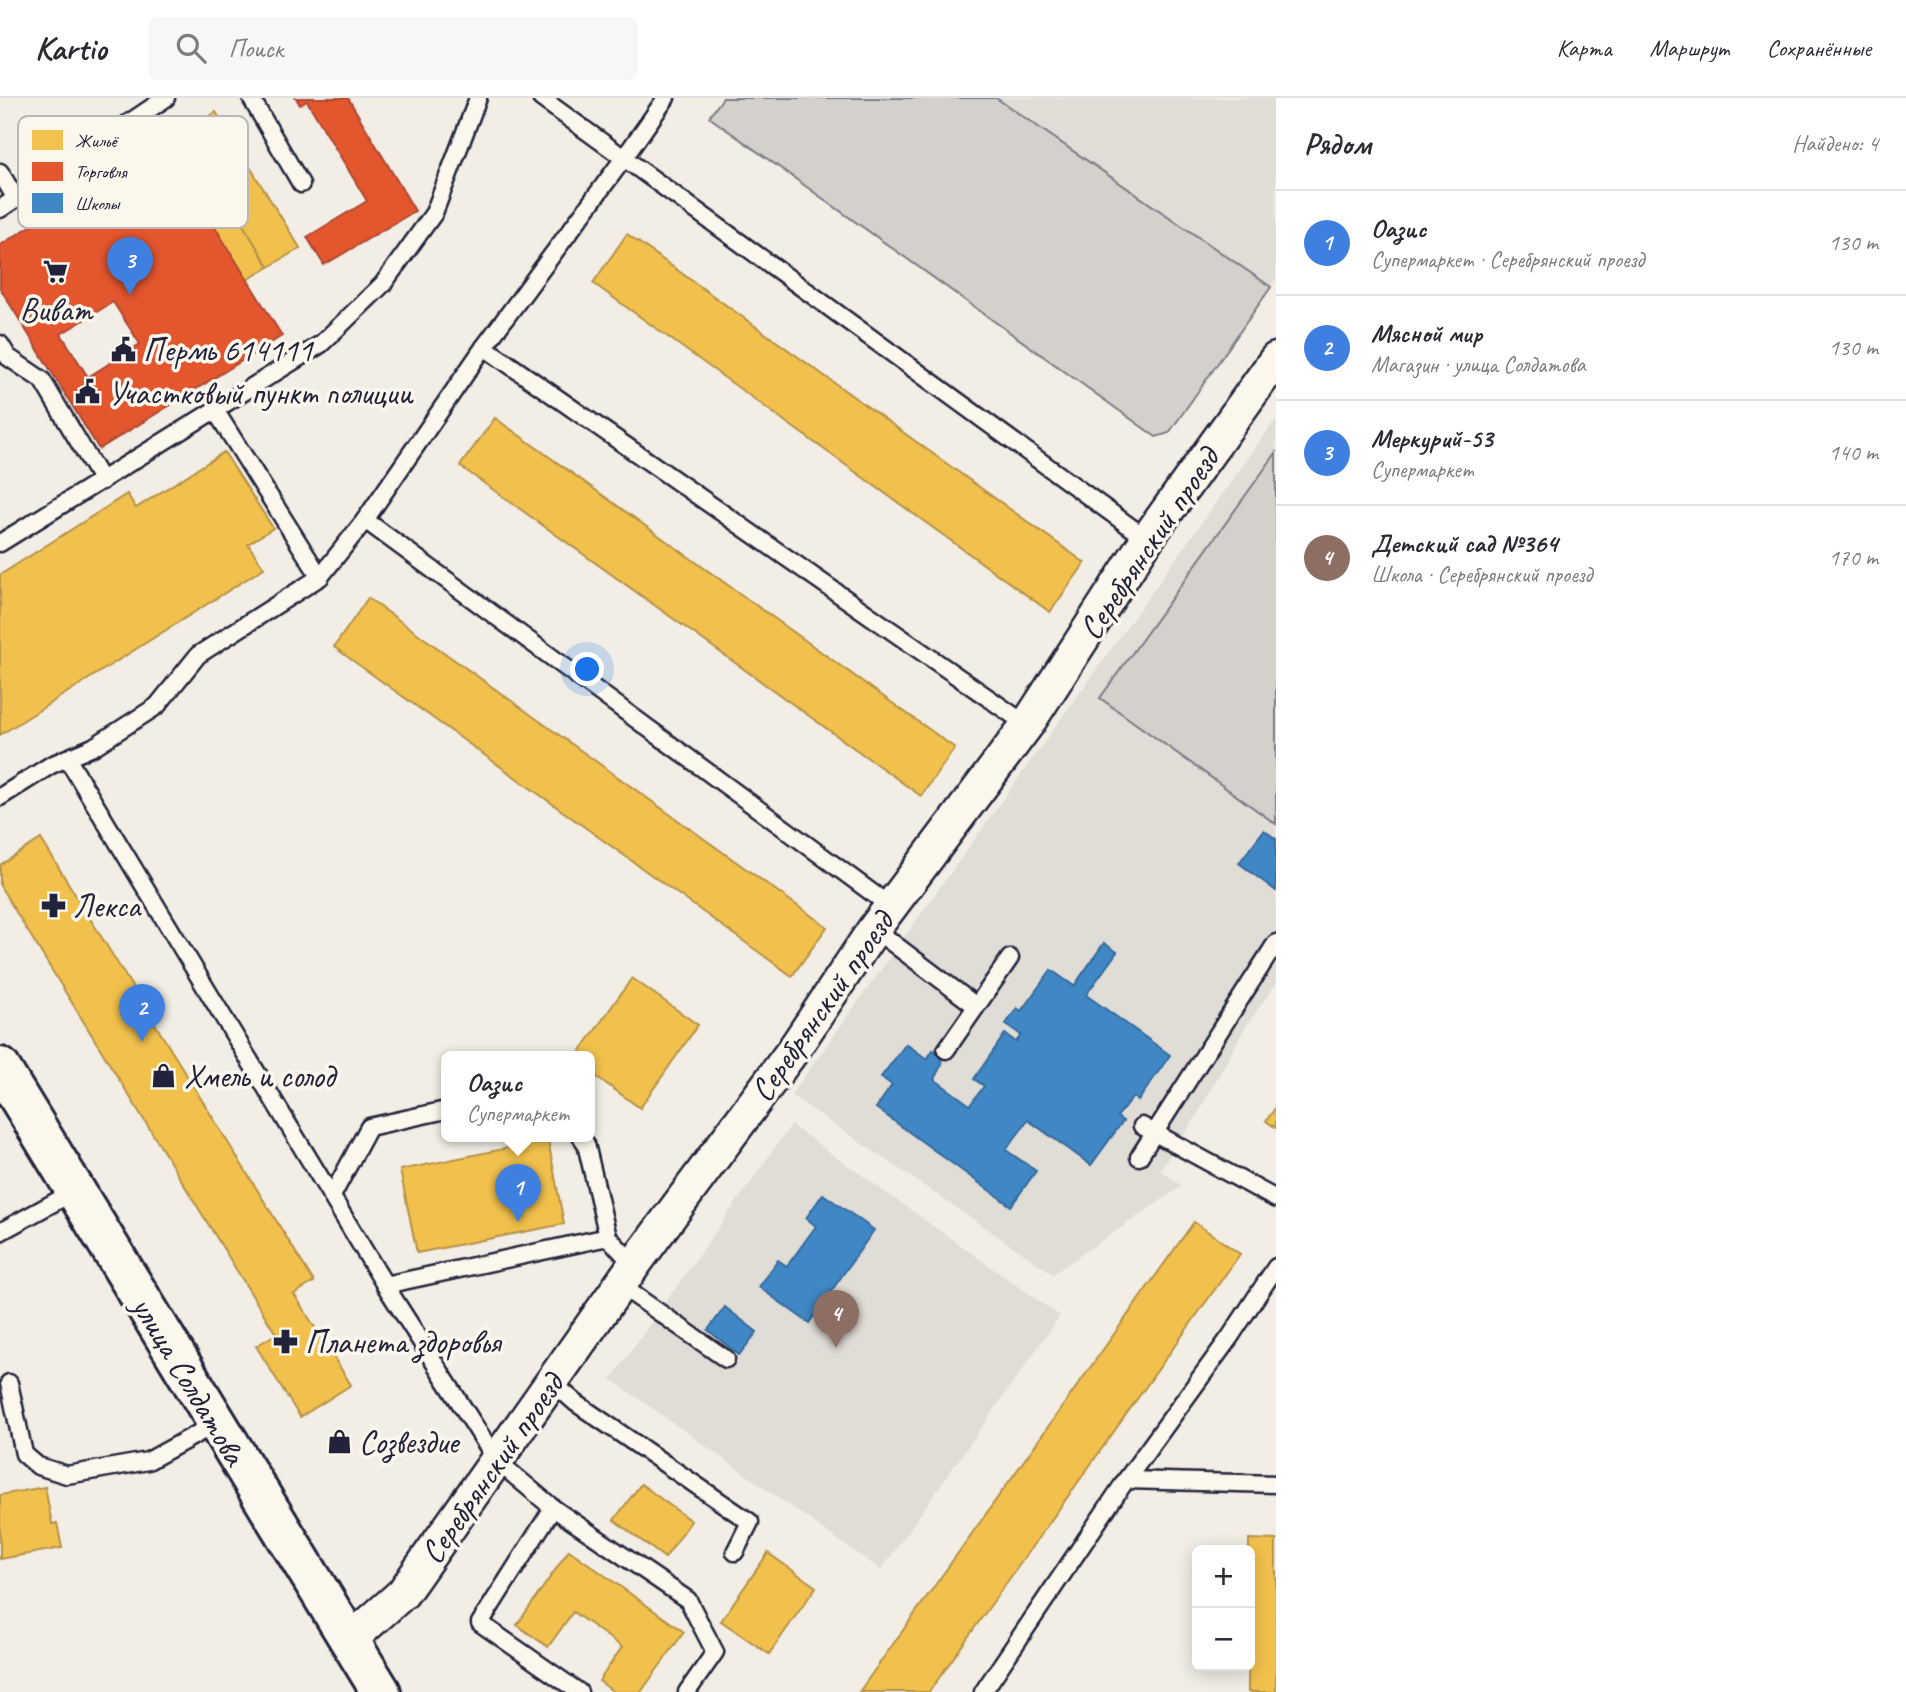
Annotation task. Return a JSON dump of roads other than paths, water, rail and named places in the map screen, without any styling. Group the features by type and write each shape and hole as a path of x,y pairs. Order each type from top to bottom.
{"main road":[{"name":"улица Солдатова","path":"0,1067 381,1692"}],"street":[{"name":"Серебрянский проезд","path":"350,1640 403,1593 627,1275 794,1049 882,917 1027,724 1147,539 1276,359"}],"lane":[{"path":"139,116 166,98"},
{"path":"251,98 301,184"},
{"path":"0,543 321,344 383,284 434,212 478,98"},
{"path":"541,98 1147,539"},
{"path":"0,797 67,758 93,747 157,706 198,654 320,577 365,520 484,348 666,98"},
{"path":"0,172 16,199 0,209"},
{"path":"0,344 8,358 43,380 102,481"},
{"path":"484,348 1027,724"},
{"path":"215,410 320,577"},
{"path":"365,520 882,917 976,1006"},
{"path":"67,758 385,1284 497,1461 554,1508 688,1600 715,1652 687,1692"},
{"path":"1139,1157 1148,1130 1276,943"},
{"path":"946,1050 1010,958"},
{"path":"332,1196 369,1127 441,1111"},
{"path":"1148,1130 1276,1199"},
{"path":"584,1142 608,1237 627,1275 726,1359"},
{"path":"0,1232 75,1191"},
{"path":"385,1284 608,1237"},
{"path":"983,1692 1126,1480 1230,1337 1276,1267"},
{"path":"552,1382 576,1403 750,1522 735,1552"},
{"path":"9,1383 24,1454 38,1466 67,1475 148,1461 217,1423"},
{"path":"1126,1480 1276,1484"},
{"path":"554,1508 480,1623 579,1692"}],"place":[{"name":"Виват","path":"56,272"},
{"name":"Меркурий-53","path":"130,295"},
{"name":"Пермь 614111","path":"123,349"},
{"name":"Участковый пункт полиции","path":"88,392"},
{"name":"Лекса","path":"53,905"},
{"name":"Мясной мир","path":"142,1042"},
{"name":"Хмель и солод","path":"164,1075"},
{"name":"Оазис","path":"518,1222"},
{"name":"Планета здоровья","path":"285,1341"},
{"name":"Детский сад №364","path":"836,1348"},
{"name":"Созвездие","path":"339,1441"}]}
